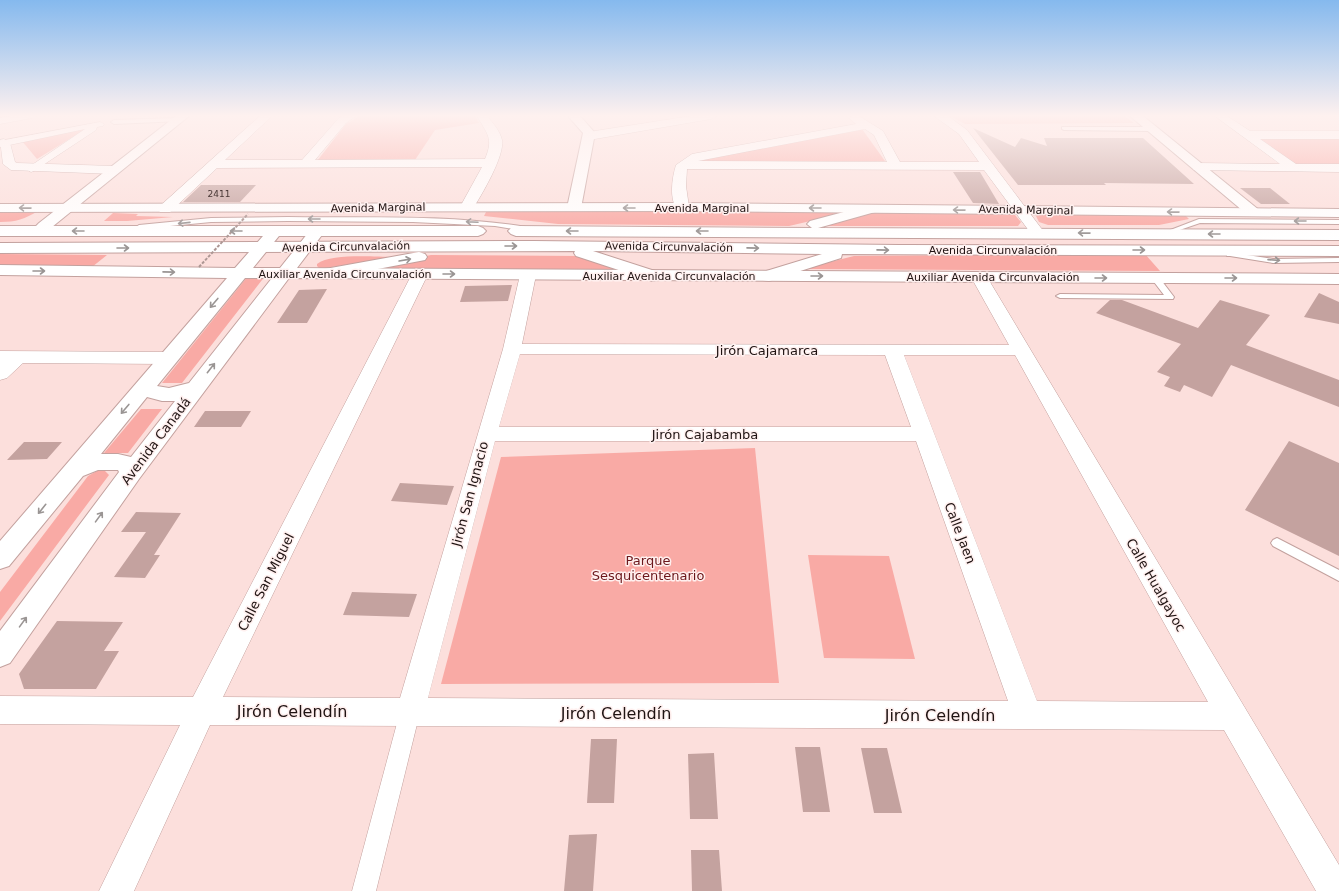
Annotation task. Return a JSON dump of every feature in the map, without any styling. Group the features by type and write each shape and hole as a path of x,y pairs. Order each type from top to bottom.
{"main road":[{"path":"45,231 44,226 130,158"},
{"path":"574,208 584,158"},
{"path":"1187,158 1254,213"},
{"name":"Avenida Marginal","path":"0,208 682,208 1339,213"},
{"path":"7,231 28,225 50,208"},
{"path":"791,231 870,209"},
{"name":"Avenida Circunvalación","path":"0,248 261,248 311,239 538,230 1339,235"},
{"name":"Avenida Circunvalación","path":"7,231 275,231 311,239 482,246 852,250 1339,251"},
{"path":"0,560 72,471 275,231"},
{"name":"Avenida Canadá","path":"0,654 131,473 311,239"},
{"path":"325,274 482,246"},
{"path":"562,246 652,276"},
{"path":"769,276 852,250"},
{"name":"Auxiliar Avenida Circunvalación","path":"0,270 284,274 1339,279"},
{"path":"144,386 150,392 163,395 179,394 196,388"},
{"path":"72,471 92,463 112,460 126,464 131,473"}],"street":[{"path":"7,158 9,164 15,167 31,169 114,170"},
{"path":"31,169 49,158"},
{"path":"166,209 221,158"},
{"path":"305,164 311,158"},
{"path":"467,208 491,158"},
{"path":"682,208 678,186 678,176 682,165 695,158"},
{"path":"891,158 895,165"},
{"path":"982,158 1037,232"},
{"path":"1279,158 1294,168"},
{"path":"214,164 489,164"},
{"path":"682,165 989,166"},
{"path":"1198,167 1339,168"},
{"name":"Calle San Miguel","path":"116,891 202,710 420,274"},
{"name":"Jirón San Ignacio","path":"410,712 486,434 512,349 528,275"},
{"name":"Calle Hualgayoc","path":"979,277 1232,716 1335,891"},
{"name":"Jirón Cajamarca","path":"512,349 894,351 1021,350"},
{"name":"Calle Jaen","path":"894,351 923,434 1028,715"},
{"path":"0,374 9,357 168,358"},
{"name":"Jirón Cajabamba","path":"486,434 923,434"},
{"name":"Jirón Celendín","path":"0,710 1232,716"},
{"path":"364,891 410,712"}],"lane":[{"path":"102,231 211,220 288,219 414,220 488,223 538,230"},
{"path":"1162,234 1199,221 1339,222"},
{"path":"1194,250 1273,261 1339,260"},
{"path":"1060,296 1170,297 1155,278"},
{"path":"1277,543 1339,576"}],"path":[{"path":"199,267 248,214"}],"green space":[{"path":"320,158 417,158 415,160 317,161"},
{"path":"706,158 883,158 885,161 699,163"},
{"path":"1283,158 1339,158 1339,167 1295,166"},
{"path":"0,211 38,211 20,220 0,222"},
{"path":"844,211 845,213 789,226 558,224 484,216 486,212"},
{"path":"884,211 1006,212 1015,215 1021,222 1018,226 823,226 859,214"},
{"path":"113,213 138,214 136,216 173,217 127,221 104,221"},
{"path":"1040,213 1184,214 1189,219 1159,225 1048,225 1039,222 1036,216"},
{"path":"0,254 107,255 92,267 0,267"},
{"path":"1145,254 1160,271 802,269 854,256"},
{"path":"431,255 579,256 630,270 366,268"},
{"path":"365,256 393,257 320,269 317,266 317,264 332,258"},
{"path":"252,271 269,271 182,383 162,383"},
{"path":"141,409 162,409 128,453 104,453"},
{"name":"Parque Sesquicentenario","path":"755,448 779,683 441,684 501,457"},
{"path":"97,471 105,471 109,475 0,621 0,592 88,476"},
{"path":"808,555 889,556 915,659 824,658"}],"building":[{"path":"996,158 1165,158 1194,184 1104,183 1106,185 1018,185"},
{"path":"953,172 980,172 999,204 973,203"},
{"path":"201,185 256,185 240,202 183,202"},
{"path":"1240,188 1270,188 1290,204 1261,204"},
{"path":"512,285 508,301 460,302 465,286"},
{"path":"327,289 307,323 277,323 299,290"},
{"path":"1319,293 1339,302 1339,324 1304,317"},
{"path":"1110,300 1122,300 1198,328 1220,300 1270,315 1246,345 1339,380 1339,407 1231,365 1212,397 1184,385 1180,392 1164,386 1170,377 1157,372 1181,344 1096,313"},
{"path":"205,411 251,411 241,427 194,427"},
{"path":"1289,441 1339,463 1339,556 1245,510"},
{"path":"24,442 62,442 47,459 7,460"},
{"path":"400,483 454,486 447,505 391,501"},
{"path":"136,512 181,513 154,555 160,555 145,578 114,577 146,532 121,532"},
{"path":"352,592 417,594 409,617 343,615"},
{"path":"57,621 123,622 104,651 119,651 96,689 24,689 19,674"},
{"path":"591,739 617,739 614,803 587,803"},
{"path":"795,747 820,747 830,812 803,812"},
{"path":"861,748 887,748 902,813 874,813"},
{"path":"714,753 718,819 690,819 688,754"},
{"path":"597,834 593,891 564,891 569,835"},
{"path":"691,850 719,850 722,891 692,891"}]}
